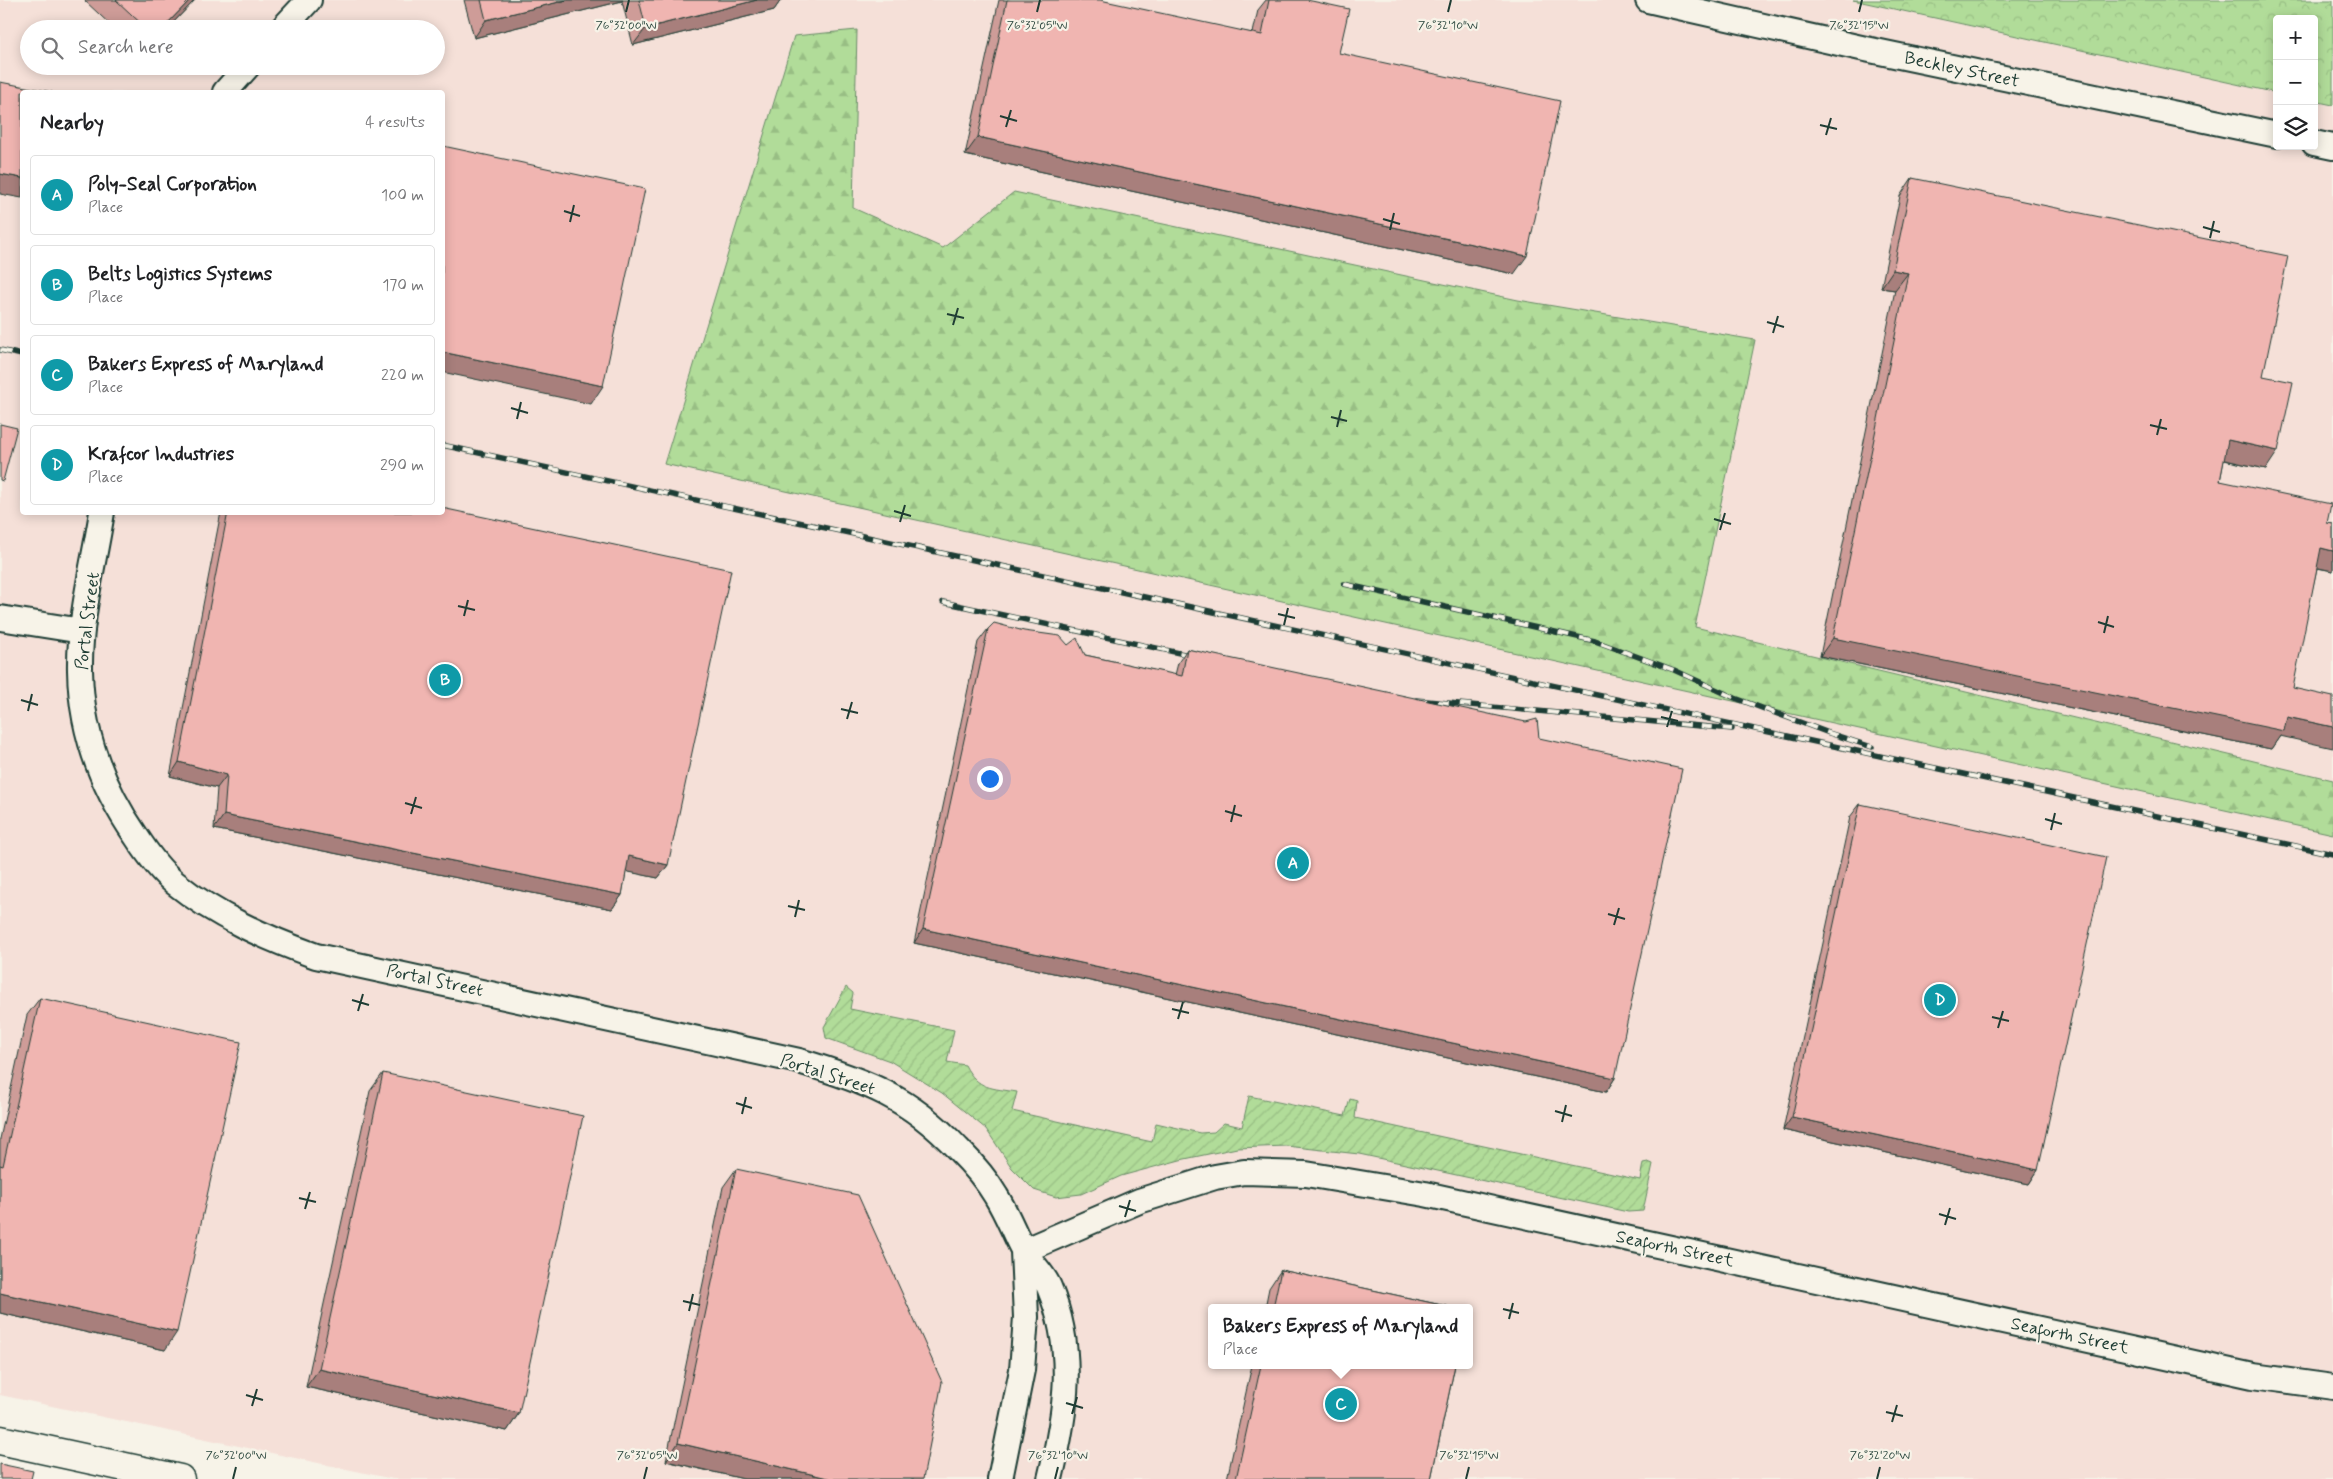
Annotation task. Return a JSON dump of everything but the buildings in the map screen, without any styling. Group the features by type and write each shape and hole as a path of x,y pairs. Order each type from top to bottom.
{"main road":[{"path":"0,1440 104,1471 180,1479"}],"street":[{"path":"290,20 309,0"},
{"name":"Beckley Street","path":"1648,0 1861,48 2273,134"},
{"path":"227,90 240,75"},
{"path":"2318,144 2333,147"},
{"name":"Portal Street","path":"101,515 82,631 81,698 100,774 119,812 153,861 174,882 198,900 231,920 286,946 316,956 799,1061 875,1087 911,1106 940,1129 971,1162 996,1195 1023,1251 1049,1285 1062,1328 1067,1360 1063,1425 1050,1479"},
{"path":"0,618 82,631"},
{"name":"Seaforth Street","path":"1023,1251 1139,1201 1215,1177 1244,1172 1306,1174 1435,1196 2253,1376 2333,1387"},
{"name":"Portal Street","path":"1000,1479 1022,1370 1026,1317 1023,1251"}],"shaded area":[{"path":"0,0 1853,0 2273,92 2273,150 2318,150 2318,102 2333,105 2333,1479 393,1479 0,1395"}],"green space":[{"path":"1853,0 2333,0 2333,105 2318,102 2318,15 2273,15 2273,92"},
{"path":"857,30 853,208 943,248 1014,192 1518,300 1755,340 1695,627 2333,780 2333,834 664,464 794,36"},
{"path":"846,987 853,993 850,1009 954,1030 947,1062 965,1065 975,1079 986,1086 1017,1092 1012,1111 1152,1142 1156,1123 1200,1133 1214,1132 1224,1123 1242,1127 1249,1096 1345,1116 1350,1099 1357,1101 1355,1118 1640,1180 1643,1163 1648,1162 1653,1164 1643,1211 1628,1212 1359,1154 1286,1146 1237,1148 1180,1160 1121,1176 1081,1194 1056,1197 1034,1190 1012,1168 986,1129 942,1093 890,1061 826,1038 824,1027"}],"railway":[{"path":"0,350 20,355"},
{"path":"445,446 2333,854"},
{"path":"1344,584 1595,641 1674,670 1735,698 1872,747"},
{"path":"943,602 1198,657"},
{"path":"1416,700 1732,729"}],"place":[{"name":"Belts Logistics Systems","path":"445,680"},
{"name":"Poly-Seal Corporation","path":"1293,863"},
{"name":"Krafcor Industries","path":"1940,1000"},
{"name":"Bakers Express of Maryland","path":"1341,1404"}]}
